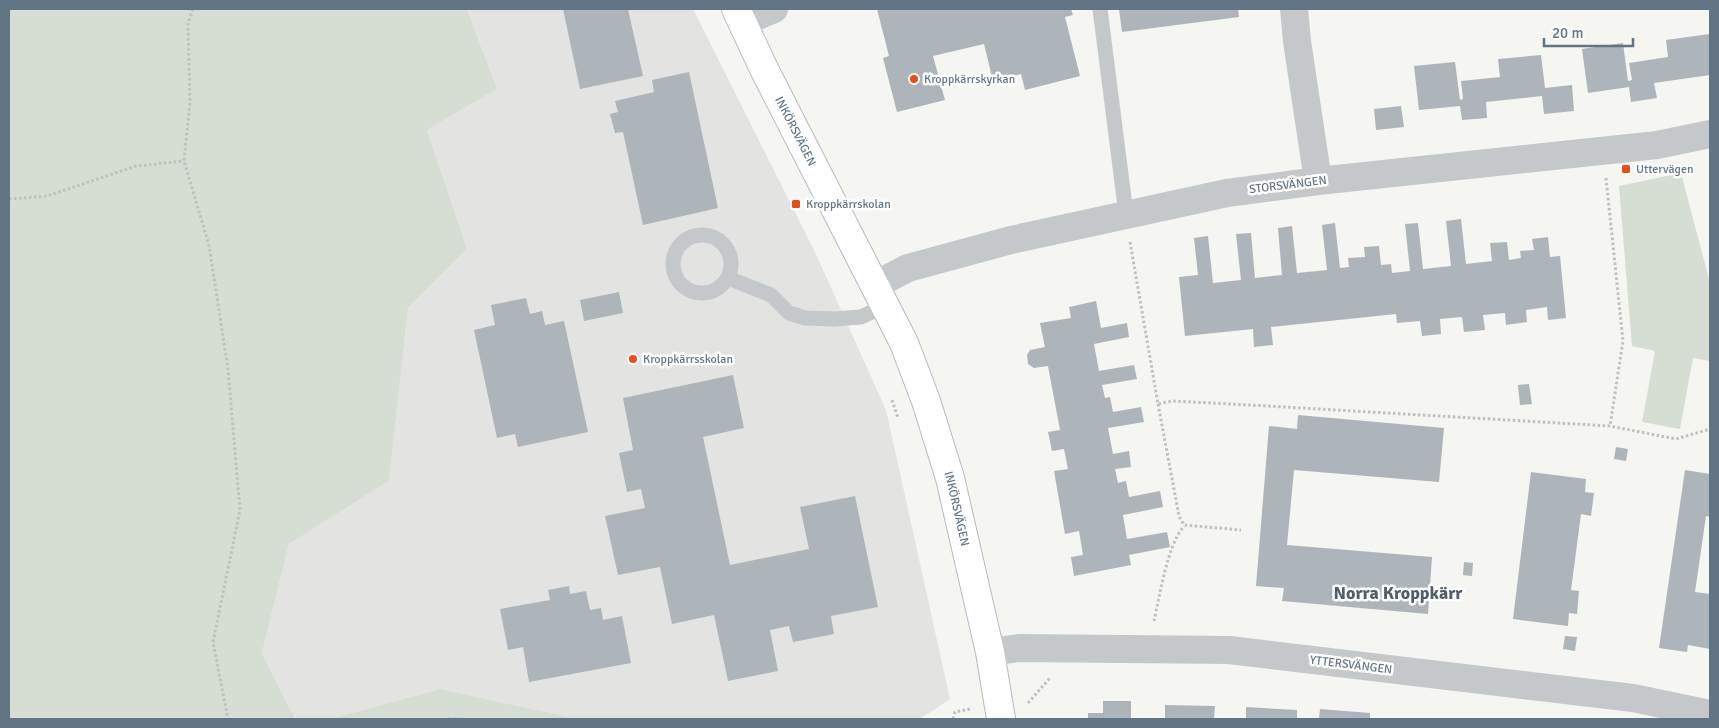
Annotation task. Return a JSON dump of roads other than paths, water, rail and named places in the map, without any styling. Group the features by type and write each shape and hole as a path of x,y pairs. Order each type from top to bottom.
{"street":[{"path":"740,16 774,9"},
{"path":"1294,9 1318,181"},
{"name":"INKÖRSVÄGEN","path":"740,16 765,71 904,343 926,401 950,478 990,652 1001,719"},
{"name":"STORSVÄNGEN","path":"880,295 908,268 1010,240 1227,193 1318,181 1657,145 1710,134"},
{"name":"YTTERSVÄNGEN","path":"990,652 1019,648 1239,651 1633,698 1710,714"}],"lane":[{"path":"1100,9 1126,214"},
{"path":"728,278 771,295 789,314 805,318 834,319 860,317 880,295"}],"place":[{"name":"Kroppkärrskyrkan","path":"914,79"},
{"name":"Uttervägen","path":"1626,169"},
{"name":"Kroppkärrskolan","path":"796,204"},
{"name":"Kroppkärrsskolan","path":"633,359"}],"district":[{"name":"Norra Kroppkärr","path":"1398,593"}]}
